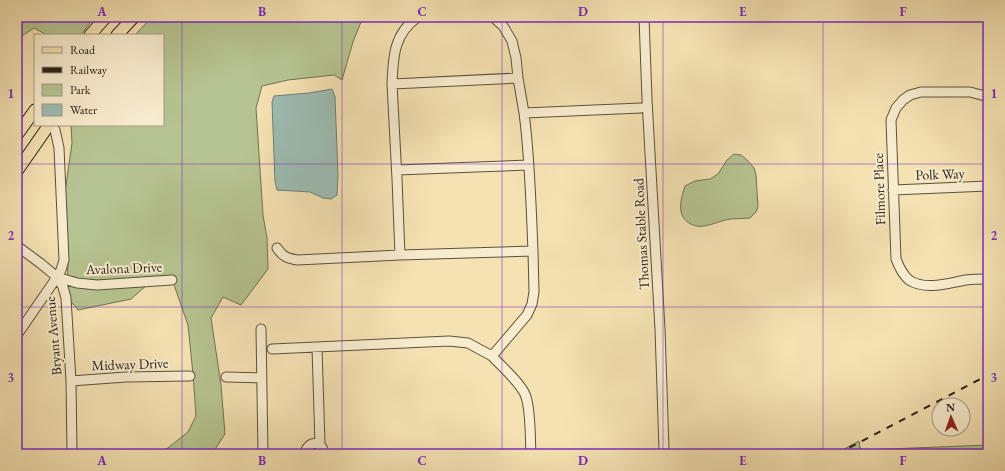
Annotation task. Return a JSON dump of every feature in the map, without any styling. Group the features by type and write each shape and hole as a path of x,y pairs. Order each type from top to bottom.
{"main road":[{"path":"91,34 106,17"},
{"path":"118,34 134,17"},
{"path":"17,135 34,111"},
{"path":"17,171 49,126"}],"street":[{"path":"400,255 392,84 393,57 397,43 405,28 418,17"},
{"path":"492,356 527,314 532,304 534,292 530,165 516,58 512,41 504,26 493,17"},
{"name":"Thomas Stable Road","path":"644,17 647,100 660,329 664,449"},
{"path":"392,84 518,78"},
{"name":"Filmore Place","path":"985,96 970,92 921,92 910,95 903,100 896,108 891,120 896,259 901,272 910,280 921,285 933,286 969,280 988,279"},
{"path":"524,112 641,108"},
{"name":"Bryant Avenue","path":"51,126 55,130 59,148 64,260 57,277 63,287 66,298 71,381 72,454"},
{"path":"397,170 530,165"},
{"name":"Polk Way","path":"893,190 988,186"},
{"name":"Avalona Drive","path":"17,246 57,277 77,284 97,286 172,280"},
{"path":"277,248 281,254 289,259 298,260 532,251"},
{"path":"17,335 57,277"},
{"path":"261,329 263,454"},
{"path":"272,349 449,340 468,343 492,356 515,380 526,396 530,454"},
{"path":"317,347 320,445 324,450 324,454"},
{"name":"Midway Drive","path":"71,381 126,377 190,376"},
{"path":"226,377 262,378"},
{"path":"305,454 309,446 314,444 320,445"}],"green space":[{"path":"17,17 94,17 82,34 45,34 34,28 17,39"},
{"path":"152,17 363,17 353,42 342,80 334,75 288,80 262,86 256,108 263,215 267,238 268,269 241,305 223,297 211,318 221,385 225,434 212,454 165,454 164,451 188,432 196,416 188,325 172,279 155,278 131,299 78,310 67,297 68,255 63,206 72,143 71,126 164,126 164,34 136,34"},
{"path":"734,154 741,155 754,168 756,175 758,207 756,212 750,218 728,219 704,226 696,226 689,223 682,216 681,211 681,201 685,186 695,181 710,179 718,174 727,160"},
{"path":"859,441 860,448 863,450 988,445 988,454 835,454"}],"water":[{"path":"332,89 335,97 338,175 337,195 331,199 323,198 310,192 277,190 275,181 272,102 274,96 309,93"}],"railway":[{"path":"837,454 988,375"}]}
